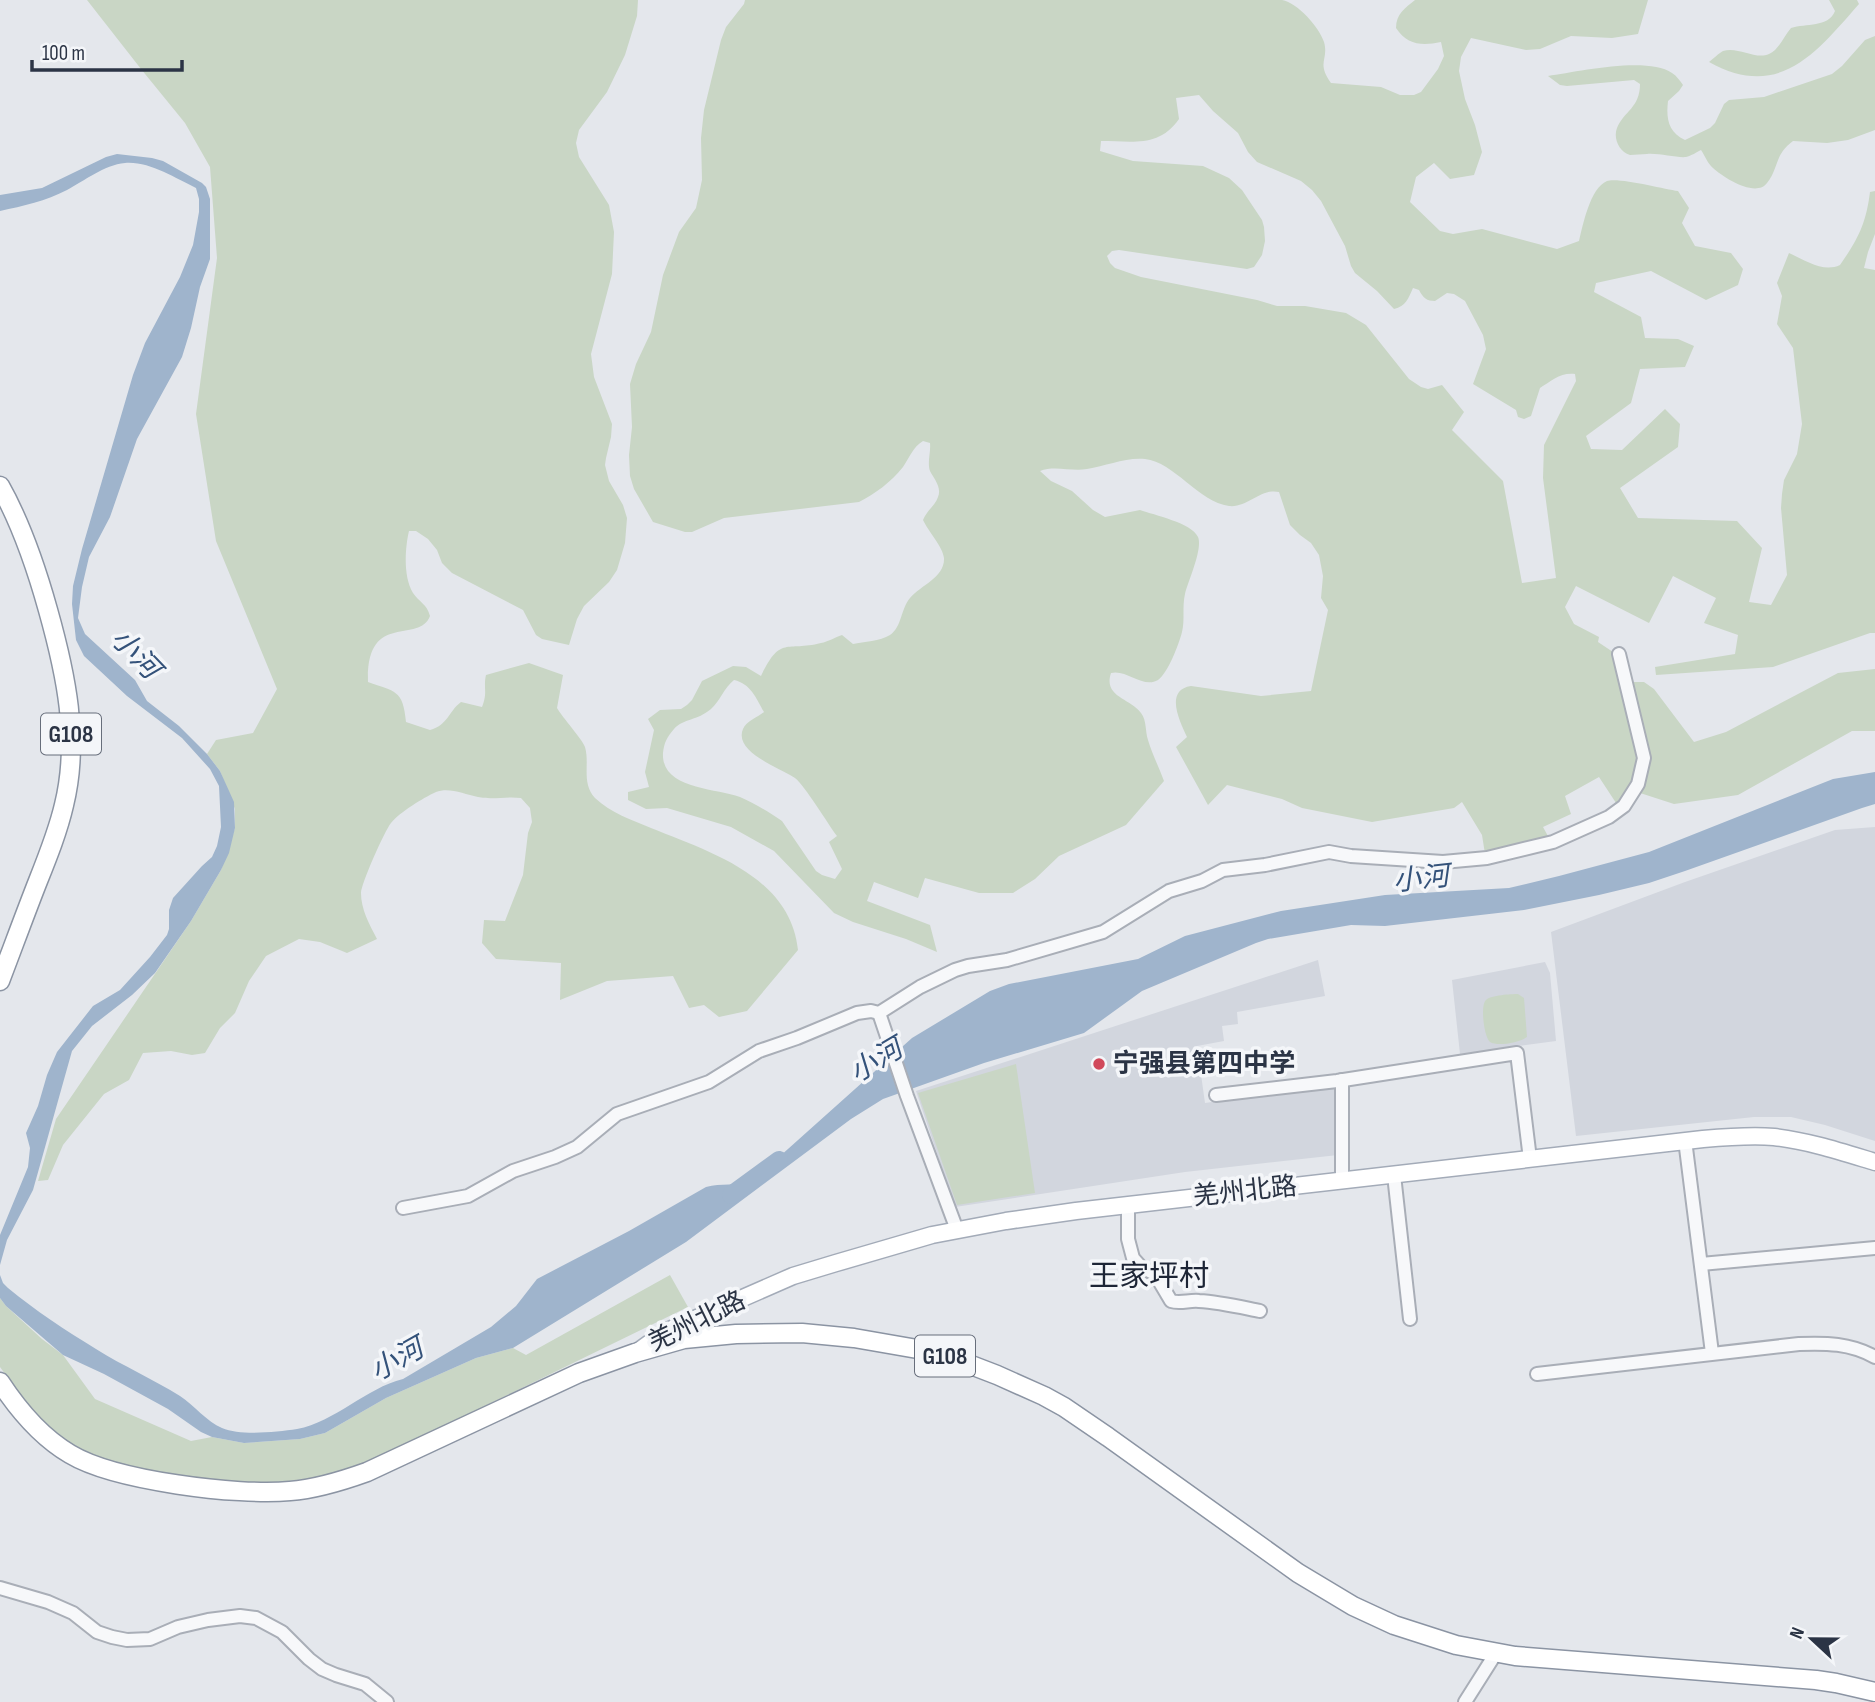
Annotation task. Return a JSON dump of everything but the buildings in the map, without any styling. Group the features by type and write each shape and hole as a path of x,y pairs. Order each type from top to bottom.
{"highway":[{"name":"G108","path":"0,486 21,527 41,585 64,679 71,744 69,777 61,817 0,981"},
{"name":"G108","path":"0,1382 18,1408 42,1434 91,1464 174,1483 287,1492 334,1483 368,1472 579,1373 635,1353 700,1336 802,1333 892,1344 923,1350 978,1367 1064,1407 1298,1573 1353,1606 1394,1625 1455,1645 1496,1653 1816,1680 1875,1692"}],"main road":[{"name":"羌州北路","path":"635,1353 665,1332 793,1276 957,1230 1018,1220 1685,1140 1738,1136 1771,1137 1818,1145 1875,1162"}],"street":[{"path":"881,1018 920,987 955,970 1007,960 1103,932 1169,891 1202,881 1223,870 1265,865 1329,852 1443,862 1486,858 1553,842 1609,817 1624,806 1638,784 1644,758 1619,654"},
{"path":"403,1208 468,1196 513,1171 577,1147 617,1114 709,1082 759,1051 857,1013 871,1011 881,1018 957,1230"},
{"path":"1216,1095 1342,1080 1517,1053 1530,1159"},
{"path":"1342,1080 1342,1181"},
{"path":"1685,1140 1712,1353"},
{"path":"1394,1175 1410,1319"},
{"path":"1128,1205 1128,1239 1133,1258 1141,1267 1155,1274 1171,1301 1201,1301 1260,1311"},
{"path":"1701,1264 1875,1248"},
{"path":"1537,1374 1820,1343 1852,1347 1875,1357"},
{"path":"0,1588 48,1602 73,1613 97,1632 127,1640 150,1639 178,1626 208,1620 240,1616 256,1618 282,1632 322,1669 365,1684 387,1702"},
{"path":"1465,1702 1496,1653"}],"shaded area":[{"path":"1875,827 1875,1141 1791,1117 1754,1117 1576,1136 1551,932 1835,830"},
{"name":"宁强县第四中学","path":"1318,960 1325,996 1237,1012 1238,1024 1222,1026 1224,1041 1197,1046 1205,1103 1336,1084 1338,1155 1185,1172 955,1207 916,1091"},
{"path":"1545,962 1550,973 1556,1041 1460,1054 1452,980"}],"green space":[{"path":"87,0 638,0 637,16 625,55 607,92 579,130 576,143 579,157 609,205 614,232 612,274 591,354 594,377 612,424 605,465 609,481 627,518 625,543 617,570 609,582 584,606 569,645 536,635 523,610 452,573 442,563 437,550 428,539 416,531 409,531 406,571 413,593 430,616 424,624 384,637 375,645 370,660 368,682 396,693 403,703 406,722 430,730 441,725 461,702 482,707 486,675 529,663 563,675 557,708 585,747 588,786 595,798 622,816 698,847 744,870 764,885 780,903 792,924 798,950 747,1011 719,1017 704,1005 689,1008 673,976 607,981 560,1000 561,963 496,959 482,943 484,920 505,921 523,875 528,833 532,822 530,808 521,798 484,798 451,791 436,792 395,819 388,828 365,879 361,899 377,939 347,953 320,942 299,939 266,956 249,981 235,1013 220,1028 205,1053 143,1053 129,1080 104,1094 63,1145 48,1180 38,1181 56,1119 191,921 221,870 235,828 235,809 220,771 207,754 216,740 253,733 277,689 216,541 196,414 217,258 210,167 185,123"},
{"path":"745,0 1282,0 1301,11 1321,36 1325,48 1324,70 1331,83 1381,87 1400,95 1414,95 1421,92 1444,56 1441,42 1415,43 1405,38 1396,28 1399,15 1415,0 1648,0 1638,34 1612,38 1571,36 1540,49 1526,50 1471,38 1461,57 1459,71 1482,152 1474,175 1450,179 1434,163 1416,177 1410,202 1440,231 1453,234 1482,229 1557,249 1579,241 1592,199 1607,181 1631,182 1678,191 1689,208 1682,223 1695,246 1731,253 1743,269 1738,285 1706,300 1651,271 1596,283 1594,292 1641,317 1645,338 1678,339 1694,346 1685,367 1640,369 1631,403 1586,436 1591,449 1622,450 1665,409 1680,424 1678,447 1620,488 1638,518 1737,521 1762,548 1749,602 1771,605 1787,575 1782,494 1784,480 1797,454 1802,424 1793,348 1777,324 1782,296 1777,283 1789,253 1821,267 1840,265 1860,231 1870,192 1875,191 1875,234 1864,268 1875,270 1875,633 1773,667 1656,675 1655,667 1735,654 1738,635 1704,623 1716,598 1673,576 1649,623 1576,586 1565,607 1574,624 1599,637 1598,642 1613,652 1639,754 1639,773 1618,806 1599,777 1565,796 1571,814 1543,827 1549,838 1485,854 1482,835 1462,802 1454,808 1372,822 1302,808 1282,799 1227,785 1208,805 1176,747 1187,737 1176,707 1178,694 1191,686 1261,696 1311,691 1328,610 1321,598 1323,576 1319,555 1311,543 1290,525 1279,492 1266,493 1242,504 1229,506 1207,497 1166,467 1145,459 1123,460 1081,470 1046,469 1040,471 1051,481 1072,491 1105,517 1140,510 1181,524 1198,537 1197,557 1184,599 1182,632 1166,671 1158,680 1152,682 1111,673 1110,681 1114,692 1143,716 1147,737 1164,781 1126,825 1059,856 1035,879 1013,893 979,893 925,878 918,898 874,882 867,901 930,925 937,952 834,913 774,851 731,827 667,808 646,809 628,800 628,792 649,787 645,772 654,730 648,719 660,710 681,709 692,700 702,681 733,666 746,667 761,676 774,655 785,648 824,642 842,635 853,644 890,635 897,627 910,598 937,576 943,565 941,549 923,520 937,500 939,490 929,468 930,443 923,441 893,478 859,502 724,518 692,532 653,522 634,489 629,455 632,427 630,384 651,332 663,275 679,232 696,208 702,180 701,138 704,110 721,40 726,27","holes":["1199,95 1238,133 1257,162 1301,181 1312,190 1321,201 1345,246 1355,273 1394,309 1404,304 1413,288 1430,300 1435,301 1447,293 1465,301 1483,335 1486,349 1473,384 1516,410 1518,417 1524,419 1531,416 1540,388 1561,376 1575,374 1576,381 1544,445 1543,478 1556,578 1522,583 1503,481 1452,430 1464,412 1442,385 1428,389 1409,379 1366,325 1346,313 1305,306 1277,306 1141,277 1115,268 1110,263 1107,256 1112,251 1119,250 1247,269 1254,267 1262,255 1265,241 1262,220 1242,190 1229,178 1203,166 1133,161 1100,151 1101,141 1134,142 1163,135 1179,119 1176,98","734,680 749,688 764,712 749,721 743,729 745,745 760,759 795,778 837,836 829,842 842,869 835,879 816,871 782,821 740,797 680,780 671,774 665,765 663,749 672,732 678,725 711,709"]},
{"path":"1829,0 1857,0 1859,4 1827,39 1794,66 1776,74 1756,76 1734,73 1709,62 1721,52 1729,50 1758,55 1773,52 1791,28 1822,23 1832,16 1835,11"},
{"path":"1875,36 1875,130 1848,140 1827,143 1793,141 1783,151 1767,183 1755,188 1740,185 1718,172 1701,150 1686,157 1630,155 1623,151 1618,144 1616,132 1637,99 1640,84 1634,80 1567,86 1560,85 1548,76 1629,65 1661,68 1672,73 1683,85 1668,101 1668,119 1675,133 1685,140 1710,128 1729,100 1764,97 1832,74 1865,40"},
{"path":"1875,669 1875,731 1852,731 1738,795 1674,804 1637,792 1648,760 1632,682 1644,682 1654,689 1694,742 1726,732 1838,673"},
{"path":"1518,994 1524,998 1527,1037 1509,1043 1490,1042 1485,1028 1484,1003 1492,997"},
{"path":"1016,1064 1035,1193 957,1205 918,1093"},
{"path":"670,1275 688,1307 368,1463 329,1476 241,1485 180,1477 113,1463 92,1455 55,1434 38,1419 0,1367 0,1298 42,1339 63,1355 95,1399 191,1441 212,1437 244,1443 300,1439 325,1433 386,1398 476,1358 513,1348 526,1355"}],"water":[{"path":"117,154 163,161 206,187 210,199 210,259 182,357 137,439 110,517 89,557 78,618 85,634 135,680 147,701 179,726 220,771 234,802 235,828 229,853 221,870 191,921 155,973 92,1026 72,1051 33,1190 7,1240 0,1265 0,1235 28,1167 30,1148 26,1133 57,1052 93,1006 120,990 167,935 173,898 212,857 221,827 219,786 210,769 182,738 127,696 84,656 76,640 72,604 73,586 82,549 133,375 145,343 180,277 193,245 199,212 196,188 152,167 125,163 102,170 51,197 0,211 0,195 42,188"},
{"path":"1875,772 1875,804 1649,883 1524,910 1385,926 1351,925 1268,939 1142,991 1084,1033 984,1063 883,1099 851,1119 686,1242 513,1348 476,1358 386,1398 325,1433 300,1439 244,1443 212,1437 168,1409 63,1355 0,1298 0,1275 3,1283 29,1305 106,1355 180,1396 222,1428 259,1433 297,1429 324,1420 389,1383 403,1379 491,1327 516,1306 537,1279 706,1187 751,1182 912,1038 990,991 1009,984 1138,959 1185,936 1281,911 1385,895 1509,888 1559,876 1649,852 1833,779"}],"waterway":[{"name":"小河","path":"731,1195 779,1160"}],"place":[{"name":"宁强县第四中学","path":"1099,1064"}],"district":[{"name":"王家坪村","path":"1149,1277"}]}
